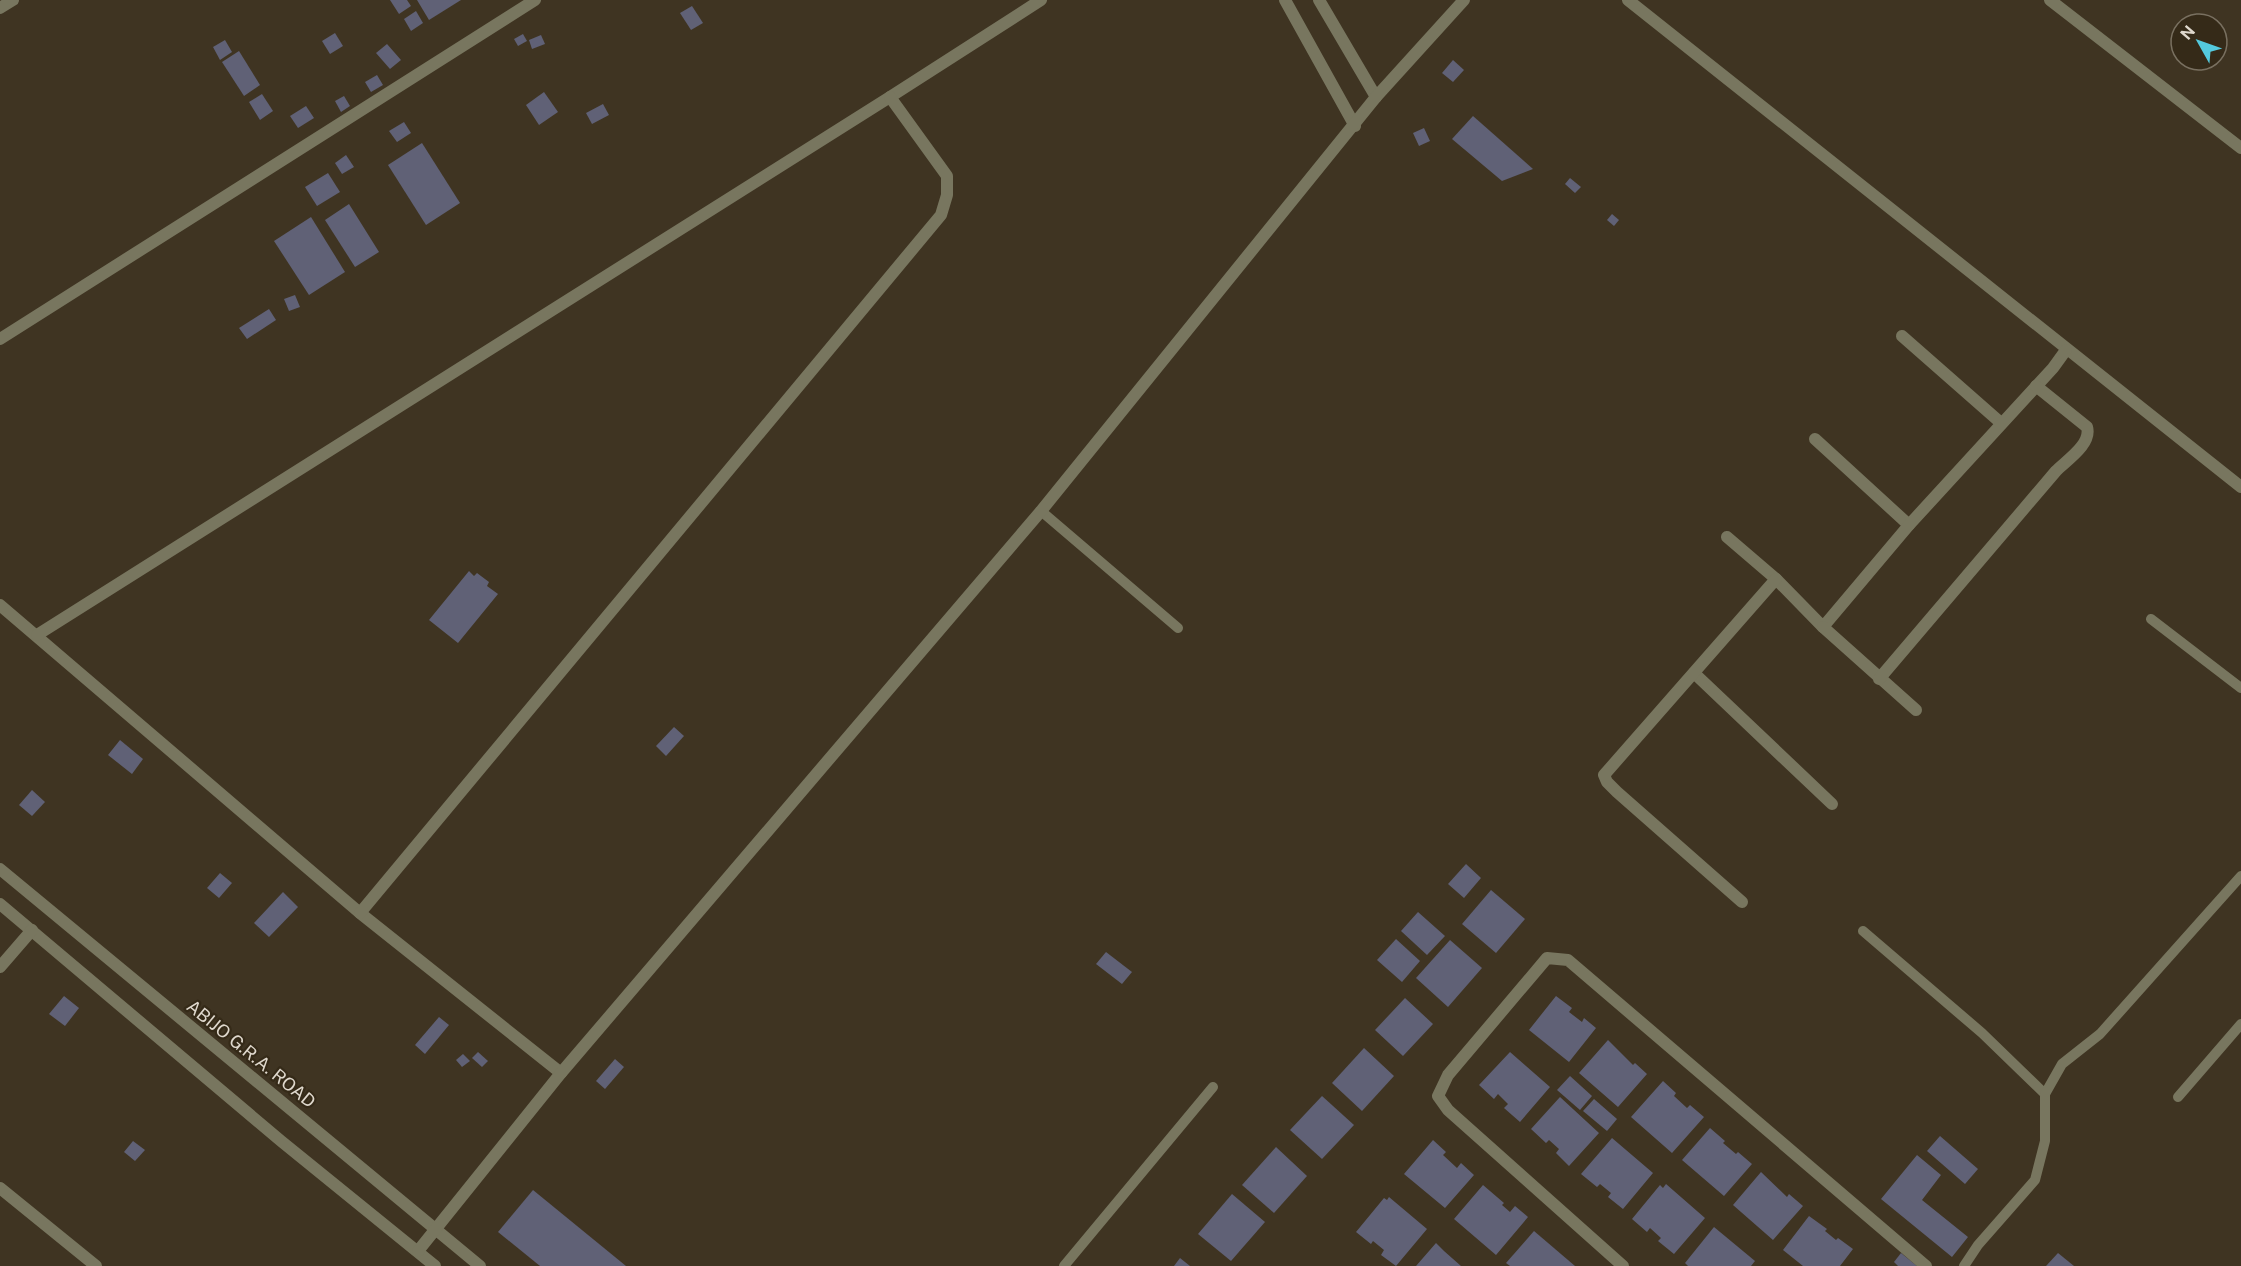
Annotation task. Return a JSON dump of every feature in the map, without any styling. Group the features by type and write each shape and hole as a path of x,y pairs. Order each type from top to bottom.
{"street":[{"path":"0,8 13,0"},
{"path":"0,339 535,0"},
{"path":"37,635 1041,0"},
{"path":"1285,0 1355,126"},
{"path":"1319,0 1376,97"},
{"path":"418,1251 438,1229 561,1073 1041,511 1355,126 1376,97 1464,0"},
{"path":"1628,0 2241,487"},
{"path":"2050,0 2241,148"},
{"path":"360,913 941,214 947,195 947,176 890,97"},
{"path":"1902,336 2001,423"},
{"path":"1823,627 1909,525 2066,350"},
{"path":"1879,679 2056,471 2086,441 2089,434 2087,428 2036,386"},
{"path":"1815,439 1909,525"},
{"path":"1727,537 1776,579 1879,679 1916,710"},
{"path":"1742,902 1617,792 1604,776 1776,579"},
{"path":"0,605 360,913 561,1073"},
{"path":"1694,673 1832,804"},
{"name":"ABIJO G.R.A. ROAD","path":"0,869 480,1266"},
{"path":"0,904 281,1141 435,1266"},
{"path":"0,967 32,930"},
{"path":"1623,1266 1448,1110 1438,1096 1448,1075 1547,957 1568,960 1926,1266"},
{"path":"0,1188 96,1266"}],"lane":[{"path":"1041,511 1178,628"},
{"path":"2151,618 2241,688"},
{"path":"1964,1266 1978,1245 2035,1180 2045,1141 2045,1094 2062,1064 2100,1034 2241,876"},
{"path":"1863,931 1982,1033 2045,1094"},
{"path":"2178,1097 2241,1024"},
{"path":"1064,1266 1213,1087"}],"building":[{"path":"390,0 407,0 411,6 399,14"},
{"path":"417,0 461,0 429,20"},
{"path":"692,6 703,23 691,30 680,13"},
{"path":"416,11 423,23 411,31 404,19"},
{"path":"335,33 343,46 330,54 322,41"},
{"path":"523,34 527,41 518,46 514,39"},
{"path":"541,35 545,44 532,49 529,40"},
{"path":"225,40 232,52 220,60 213,47"},
{"path":"387,44 401,60 390,69 376,53"},
{"path":"239,51 260,85 244,96 222,62"},
{"path":"1453,60 1464,70 1453,82 1442,73"},
{"path":"377,75 383,85 371,92 365,82"},
{"path":"544,92 558,112 539,125 526,105"},
{"path":"262,94 273,111 260,120 249,102"},
{"path":"344,96 350,106 341,112 335,101"},
{"path":"603,104 609,115 592,124 586,113"},
{"path":"306,106 314,118 298,128 290,116"},
{"path":"1473,116 1533,169 1502,181 1452,139"},
{"path":"404,122 411,133 397,142 389,131"},
{"path":"1424,128 1430,141 1419,146 1413,133"},
{"path":"422,143 460,203 426,225 388,165"},
{"path":"346,155 354,167 342,174 335,163"},
{"path":"328,173 340,192 317,206 305,187"},
{"path":"1570,178 1581,187 1575,193 1565,184"},
{"path":"349,204 379,252 355,267 325,220"},
{"path":"1612,214 1619,220 1614,226 1607,220"},
{"path":"311,217 345,272 309,295 274,241"},
{"path":"295,295 300,307 289,311 284,299"},
{"path":"269,309 276,320 247,339 239,328"},
{"path":"469,571 474,576 477,573 489,582 487,586 498,594 458,643 429,620"},
{"path":"674,727 684,736 666,756 656,746"},
{"path":"120,740 143,759 132,774 108,755"},
{"path":"32,790 45,802 32,816 19,805"},
{"path":"1466,864 1481,878 1464,898 1448,884"},
{"path":"220,873 232,883 219,898 207,888"},
{"path":"1491,890 1525,919 1496,953 1462,924"},
{"path":"283,892 298,907 269,937 254,923"},
{"path":"1418,912 1445,936 1427,955 1401,931"},
{"path":"1396,939 1420,961 1402,982 1377,960"},
{"path":"1450,940 1482,968 1448,1007 1416,978"},
{"path":"1106,952 1132,972 1122,984 1096,964"},
{"path":"64,996 79,1008 65,1026 49,1014"},
{"path":"1556,996 1572,1008 1569,1012 1582,1022 1584,1018 1596,1028 1569,1062 1529,1030"},
{"path":"1405,998 1433,1024 1403,1056 1375,1030"},
{"path":"439,1017 449,1025 425,1054 415,1045"},
{"path":"1608,1040 1633,1065 1635,1063 1647,1074 1618,1107 1579,1073"},
{"path":"1364,1048 1394,1076 1362,1111 1332,1083"},
{"path":"478,1052 488,1061 482,1067 472,1058"},
{"path":"1510,1052 1550,1087 1520,1122 1504,1108 1508,1104 1498,1094 1494,1099 1479,1085"},
{"path":"463,1054 470,1061 462,1067 456,1060"},
{"path":"615,1059 624,1067 605,1089 596,1081"},
{"path":"1570,1076 1592,1096 1580,1110 1557,1090"},
{"path":"1663,1081 1687,1108 1690,1105 1704,1117 1672,1153 1631,1117"},
{"path":"1322,1096 1354,1125 1322,1159 1290,1130"},
{"path":"1560,1097 1599,1133 1569,1166 1556,1153 1559,1149 1549,1140 1546,1143 1531,1129"},
{"path":"1594,1099 1617,1119 1607,1131 1583,1111"},
{"path":"1710,1128 1725,1141 1723,1143 1752,1164 1724,1196 1682,1160"},
{"path":"1940,1136 1978,1169 1965,1184 1927,1151"},
{"path":"1612,1138 1653,1173 1623,1209 1608,1197 1611,1193 1600,1184 1597,1187 1581,1174"},
{"path":"1433,1140 1446,1152 1443,1155 1457,1168 1461,1163 1474,1175 1445,1208 1404,1174"},
{"path":"133,1141 145,1150 135,1161 124,1152"},
{"path":"1276,1147 1307,1176 1274,1213 1242,1185"},
{"path":"1917,1155 1941,1175 1922,1200 1968,1237 1952,1257 1881,1199"},
{"path":"1761,1172 1787,1197 1789,1194 1803,1206 1773,1240 1733,1205"},
{"path":"1666,1184 1705,1218 1674,1254 1658,1241 1661,1238 1650,1228 1647,1232 1632,1219 1660,1185 1663,1188"},
{"path":"1483,1185 1504,1203 1502,1205 1510,1212 1515,1206 1528,1217 1496,1255 1454,1219"},
{"path":"533,1190 626,1266 540,1266 498,1232"},
{"path":"1232,1194 1265,1222 1231,1261 1198,1234"},
{"path":"1389,1197 1427,1229 1396,1266 1381,1255 1384,1250 1373,1241 1371,1244 1356,1232 1384,1198 1387,1200"},
{"path":"1809,1216 1827,1229 1825,1231 1836,1240 1838,1238 1853,1249 1840,1266 1803,1266 1783,1250"},
{"path":"1714,1227 1755,1261 1751,1266 1688,1266 1685,1263"},
{"path":"1534,1231 1575,1266 1510,1266 1506,1263"},
{"path":"1436,1243 1444,1251 1461,1266 1416,1266"},
{"path":"1901,1253 1917,1266 1898,1266 1894,1262"},
{"path":"2058,1253 2074,1266 2046,1266"},
{"path":"1180,1258 1190,1266 1174,1266"}]}
